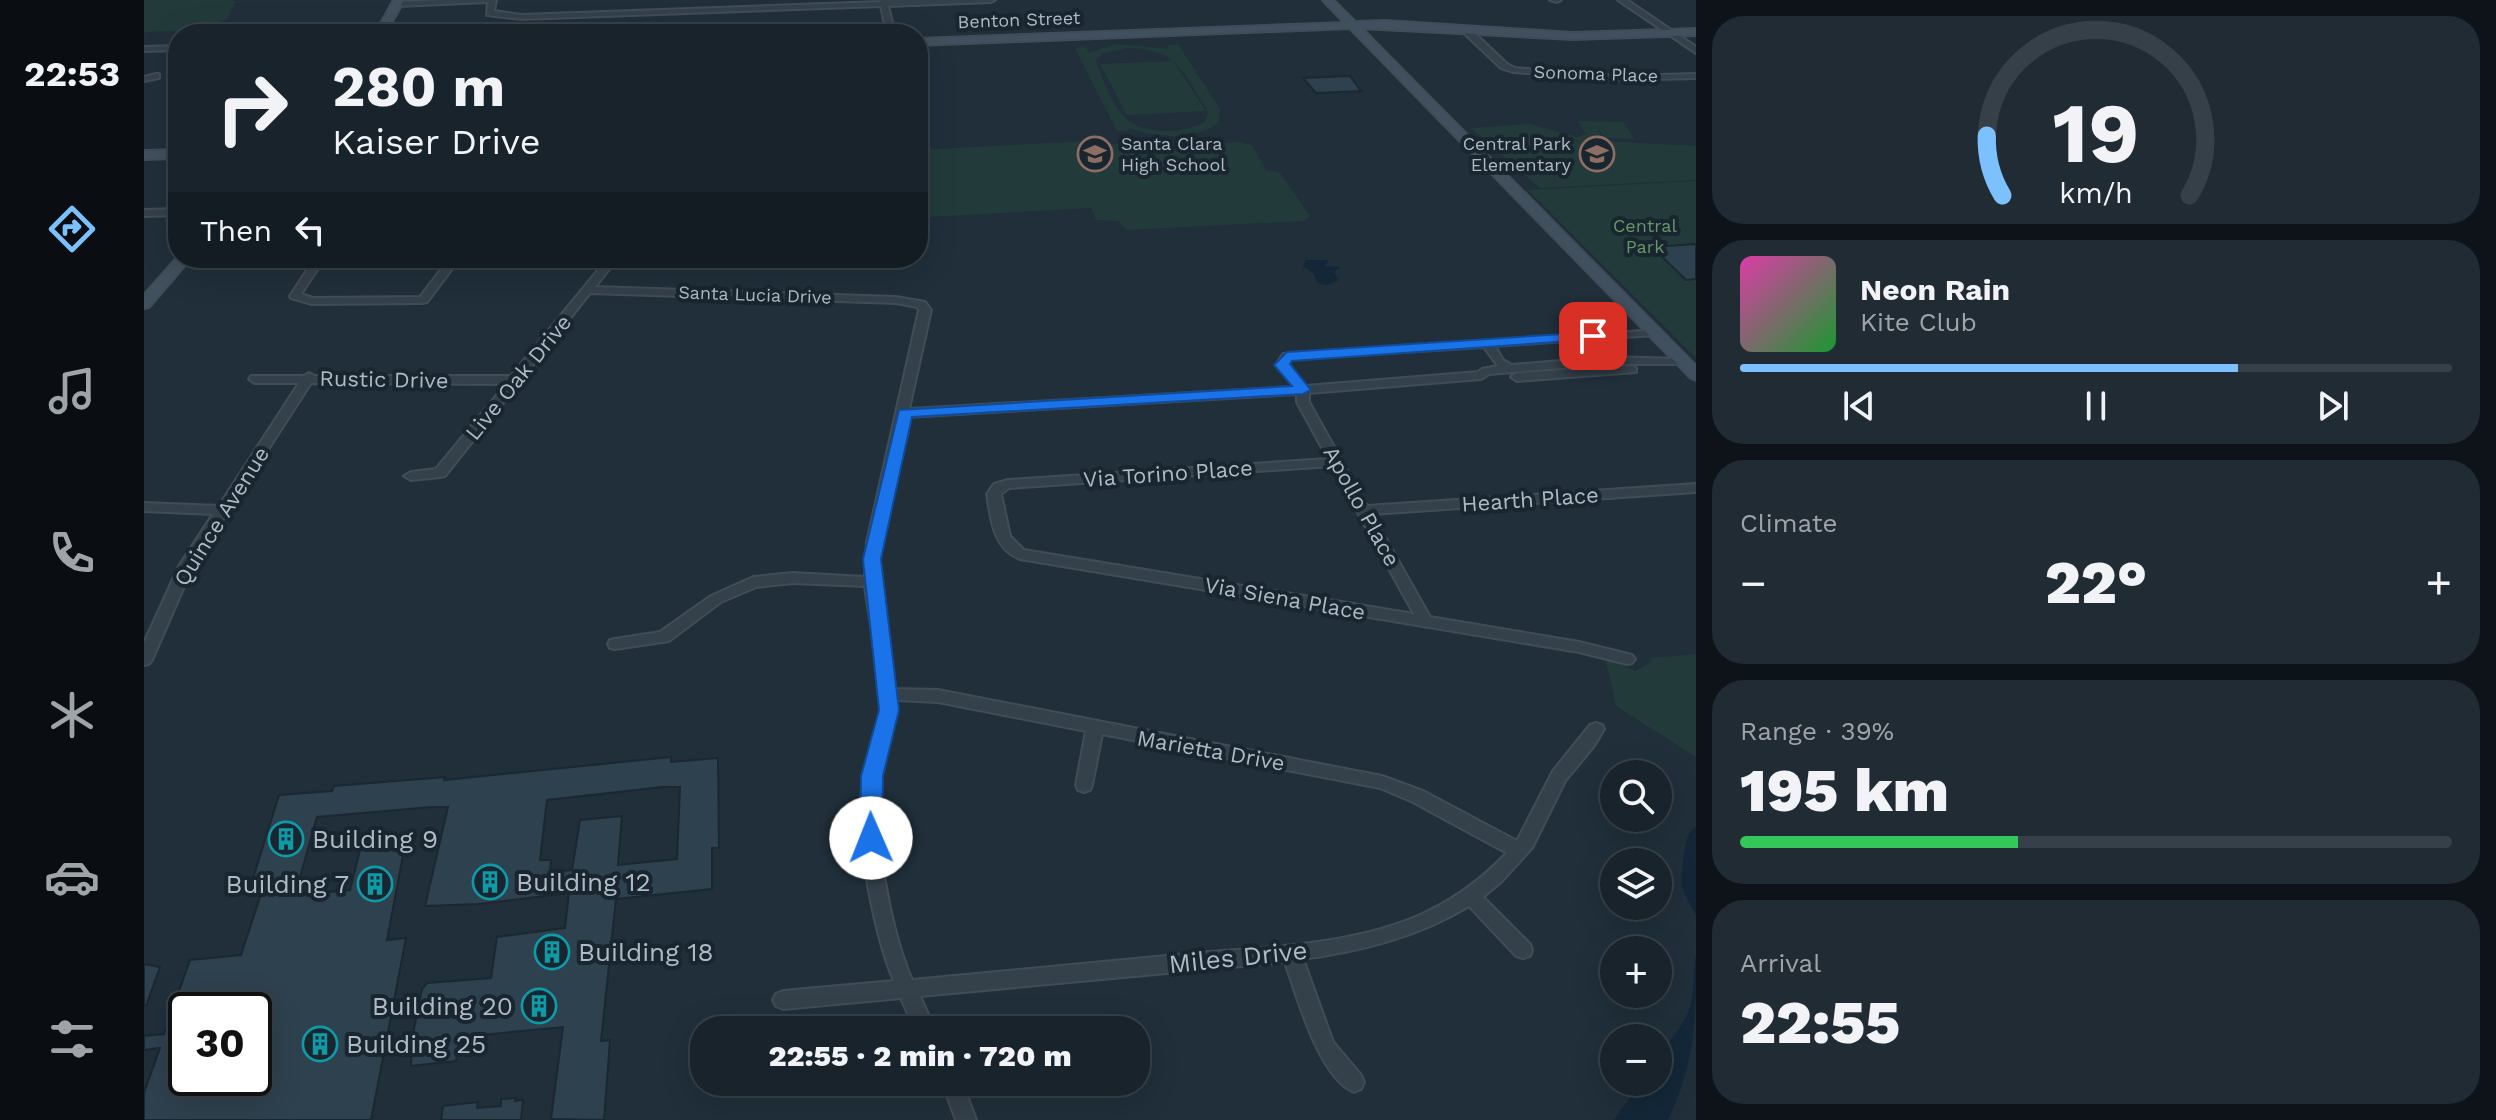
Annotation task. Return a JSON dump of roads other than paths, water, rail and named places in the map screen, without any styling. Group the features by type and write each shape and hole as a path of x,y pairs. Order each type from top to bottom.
{"main road":[{"path":"1328,0 1696,375"},
{"path":"386,24 398,2"},
{"name":"Benton Street","path":"928,42 1352,25 1573,36 1696,32"},
{"path":"144,155 168,154"},
{"path":"144,304 175,268"}],"street":[{"path":"398,2 492,0 490,13 510,17 991,0"},
{"name":"Sonoma Place","path":"1622,0 1696,51"},
{"path":"884,2 889,24"},
{"name":"Sonoma Place","path":"1465,29 1504,66 1514,70 1615,78 1696,76"},
{"path":"144,49 168,48"},
{"path":"144,79 156,76"},
{"path":"144,213 168,212"},
{"path":"313,268 295,296 312,301 423,300 447,268"},
{"name":"Live Oak Drive","path":"411,476 440,473 605,268"},
{"name":"Santa Lucia Drive","path":"588,290 921,304 925,310 905,413"},
{"path":"1519,371 1497,361 1491,348 1655,332"},
{"name":"Apollo Place","path":"1425,621 1303,402 1303,390 1282,365 1287,356 1491,348"},
{"path":"919,1016 894,959 871,838 872,776 889,713 872,582 874,542 905,413 1303,390 1481,375 1491,378 1519,371 1665,368 1683,362"},
{"name":"Quince Avenue","path":"144,660 186,566 309,377"},
{"name":"Rustic Drive","path":"255,379 514,380"},
{"name":"Via Torino Place","path":"999,487 1338,462"},
{"name":"Via Siena Place","path":"999,487 994,494 1004,540 1007,547 1020,554 1425,621 1627,659"},
{"name":"Hearth Place","path":"1364,510 1696,488"},
{"path":"144,507 222,510"},
{"path":"615,644 664,637 716,599 753,582 793,578 872,582"},
{"name":"Marietta Drive","path":"888,694 938,696 1382,782 1417,796 1520,851"},
{"path":"1084,785 1095,728"},
{"name":"Miles Drive","path":"783,1000 1291,953 1352,945 1417,926 1473,898 1520,851 1540,819 1556,780 1596,729"},
{"path":"1473,898 1523,950"},
{"path":"1291,953 1325,1047 1354,1082"},
{"path":"957,1096 966,1120"}],"water":[{"path":"1306,260 1329,260 1324,266 1340,267 1334,272 1339,280 1327,285 1317,283 1314,274 1303,266"},
{"path":"1696,826 1696,915 1681,881 1686,843"},
{"path":"1696,955 1696,1001 1689,1059 1668,1120 1614,1120 1631,1096 1672,1096 1672,1039 1688,1013"}],"place":[{"name":"Santa Clara High School","path":"1095,154"},
{"name":"Central Park Elementary","path":"1597,154"},
{"name":"Building 9","path":"286,839"},
{"name":"Building 12","path":"490,882"},
{"name":"Building 7","path":"375,884"},
{"name":"Building 18","path":"552,952"},
{"name":"Building 20","path":"539,1006"},
{"name":"Building 25","path":"320,1044"}],"park label":[{"name":"Central Park","path":"1645,236"}]}
